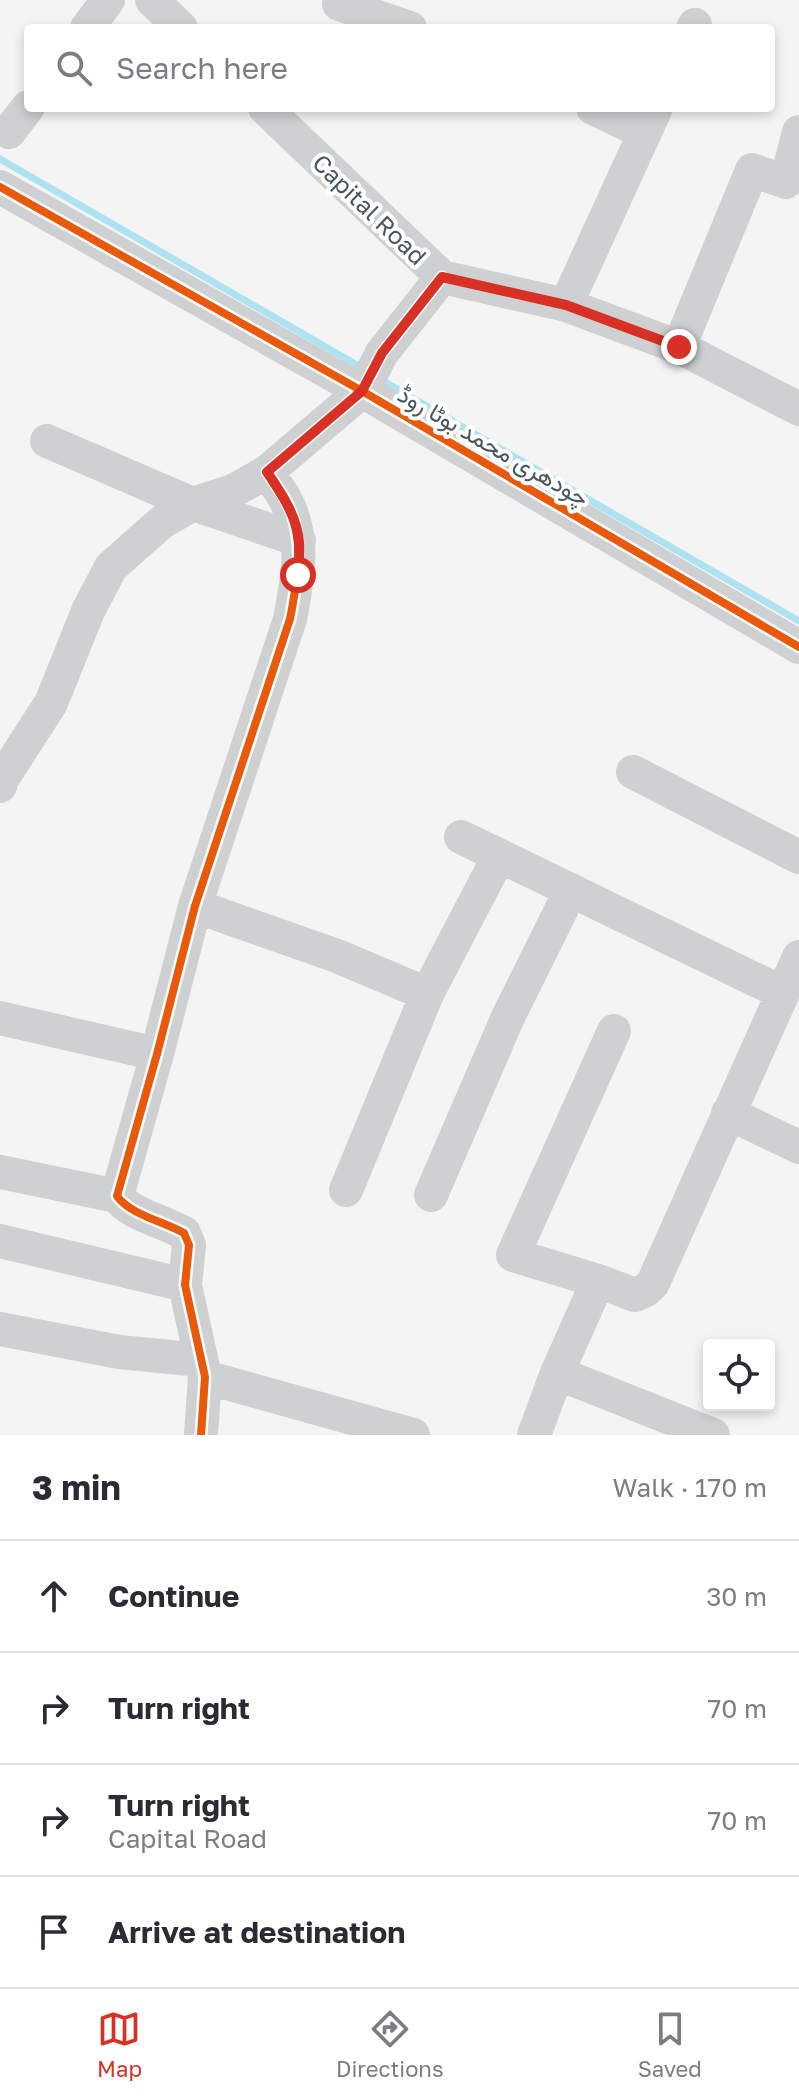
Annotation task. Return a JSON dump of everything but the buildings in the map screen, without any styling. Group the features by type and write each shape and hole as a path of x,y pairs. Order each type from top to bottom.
{"street":[{"path":"90,24 108,0"},
{"path":"152,0 177,24"},
{"path":"335,11 392,24"},
{"name":"Capital Road","path":"275,112 442,277 566,305 679,347 799,409"},
{"path":"566,305 651,120 612,112"},
{"path":"679,347 752,170 786,182 799,132"},
{"name":"چودھری محمد بوٹا روڈ","path":"0,187 362,391 799,647"},
{"path":"1,781 51,703 88,611 111,567 162,522 193,504 233,491 267,472 362,391 382,353 442,277"},
{"path":"47,441 193,504 299,540"},
{"path":"201,1435 203,1369 185,1285 189,1245 184,1233 121,1203 117,1196 195,906 290,619 298,575 299,540 286,500 267,472"},
{"path":"633,772 799,857"},
{"path":"461,837 783,993"},
{"path":"346,1190 427,994 499,856"},
{"path":"431,1195 508,1017 571,890"},
{"path":"195,906 337,956 427,994"},
{"path":"614,1031 513,1255 635,1295 653,1283 799,957"},
{"path":"0,1018 157,1054"},
{"path":"728,1113 799,1147"},
{"path":"0,1172 117,1196"},
{"path":"0,1241 185,1285"},
{"path":"534,1435 557,1373 598,1281"},
{"path":"0,1329 203,1369 413,1435"},
{"path":"557,1373 713,1435"}],"waterway":[{"path":"0,159 364,369"},
{"path":"378,378 799,621"}],"cycle path":[{"path":"0,187 362,391 799,647"},
{"path":"201,1435 205,1377 185,1285 189,1245 184,1233 138,1213 117,1196 195,906 290,619 298,558 296,528 285,499 267,472 362,391 382,353 442,277"}],"route":[{"path":"298,575 299,540 295,525 286,500 267,472 362,391 382,353 442,277 566,305 679,347"}]}
